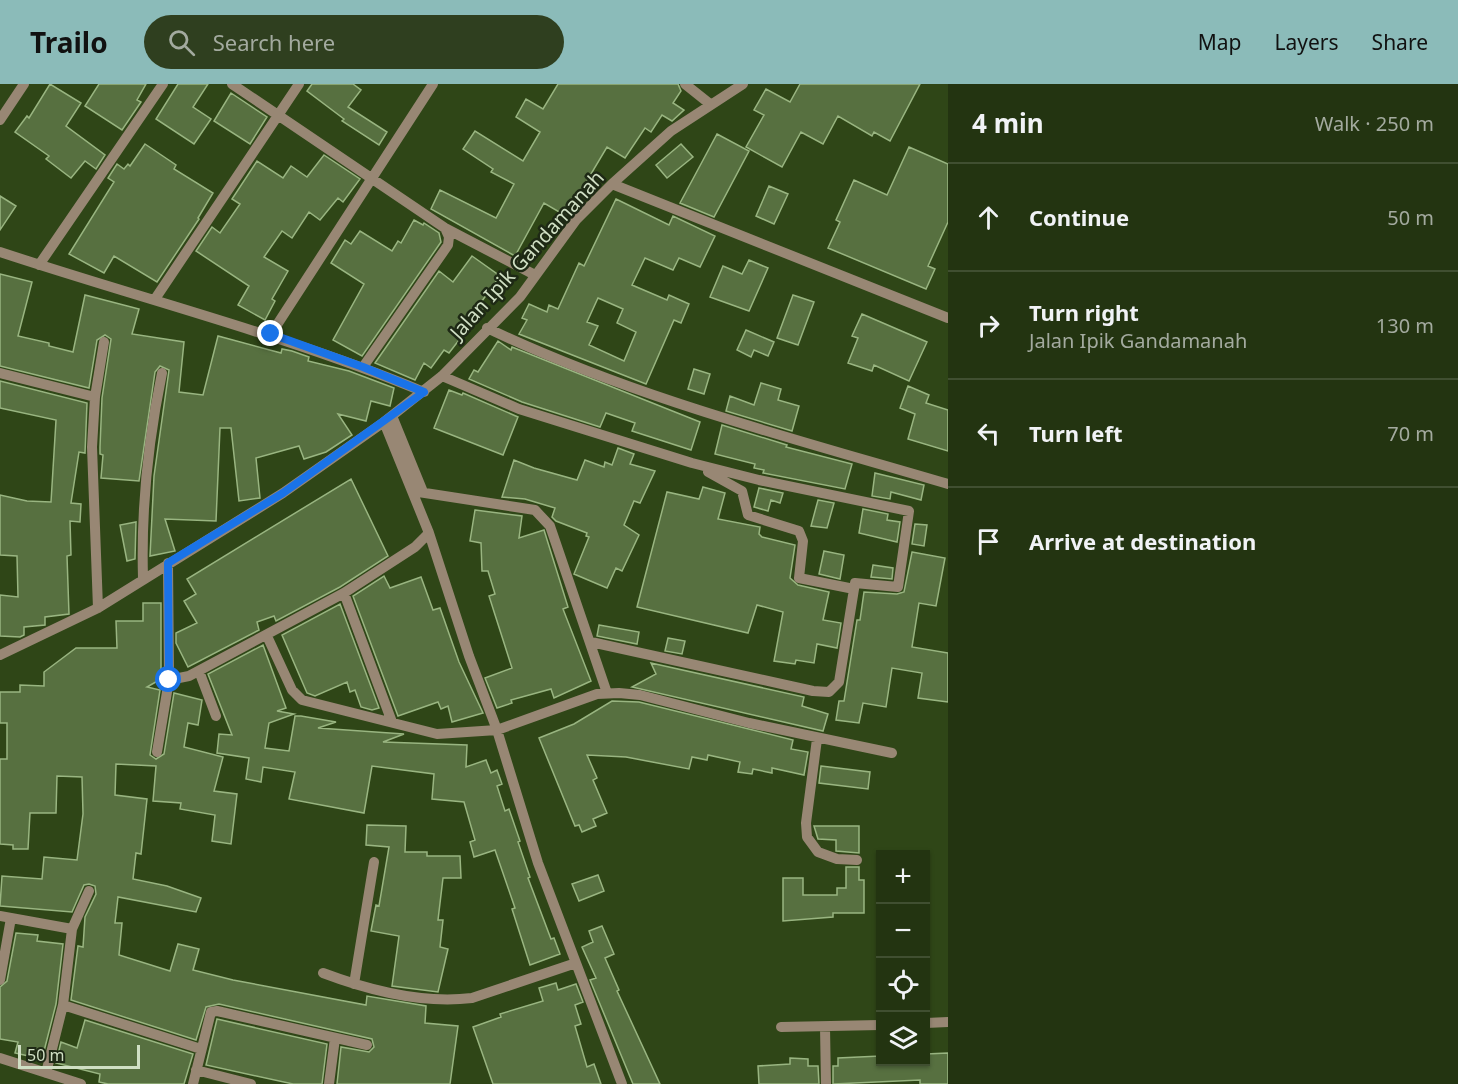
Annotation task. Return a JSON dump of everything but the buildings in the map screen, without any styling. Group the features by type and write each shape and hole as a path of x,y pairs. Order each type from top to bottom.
{"street":[{"path":"0,120 24,84"},
{"path":"39,265 163,84"},
{"path":"232,84 373,177 445,228 535,275"},
{"path":"155,299 299,84"},
{"path":"271,334 433,84"},
{"path":"685,84 710,104"},
{"name":"Jalan Ipik Gandamanah","path":"0,655 98,608 283,493 424,392 520,297 576,220 612,184 670,131 743,84"},
{"path":"612,184 948,318"},
{"path":"363,367 448,245 449,237 445,228"},
{"path":"0,252 271,334 424,392"},
{"path":"487,328 560,362 683,407 948,484"},
{"path":"98,608 92,447 95,397 104,342"},
{"path":"144,578 142,541 147,465 162,373"},
{"path":"0,374 95,397"},
{"path":"442,376 519,409 692,463 759,480 909,511 898,587 857,582 839,682 829,692 813,691 591,642"},
{"path":"388,419 417,491 429,533 497,730 538,863 622,1084"},
{"path":"692,463 738,487 743,493 748,515 799,531 803,541 799,578 854,589"},
{"path":"417,491 515,505 541,513 550,526 607,693"},
{"path":"169,680 199,671 344,593 415,548 429,533"},
{"path":"157,752 169,680 168,563"},
{"path":"344,593 392,723"},
{"path":"267,636 292,690 302,700 438,734 497,730 607,693 640,695 817,739 892,753"},
{"path":"199,671 216,716"},
{"path":"817,739 806,823 807,837 818,852 837,858 856,860"},
{"path":"354,984 374,862"},
{"path":"46,1073 63,1005 72,929 89,891"},
{"path":"0,980 5,917 72,929"},
{"path":"323,973 354,984 429,998 456,1000 472,998 576,963"},
{"path":"63,1005 201,1049"},
{"path":"193,1084 211,1012 217,1011 367,1045"},
{"path":"930,1023 948,1022"},
{"path":"781,1027 876,1025"},
{"path":"825,1027 826,1084"},
{"path":"329,1084 335,1038"},
{"path":"0,1058 81,1084"},
{"path":"196,1070 246,1083"}],"route":[{"path":"169,680 168,563 283,493 424,392 271,334"}]}
